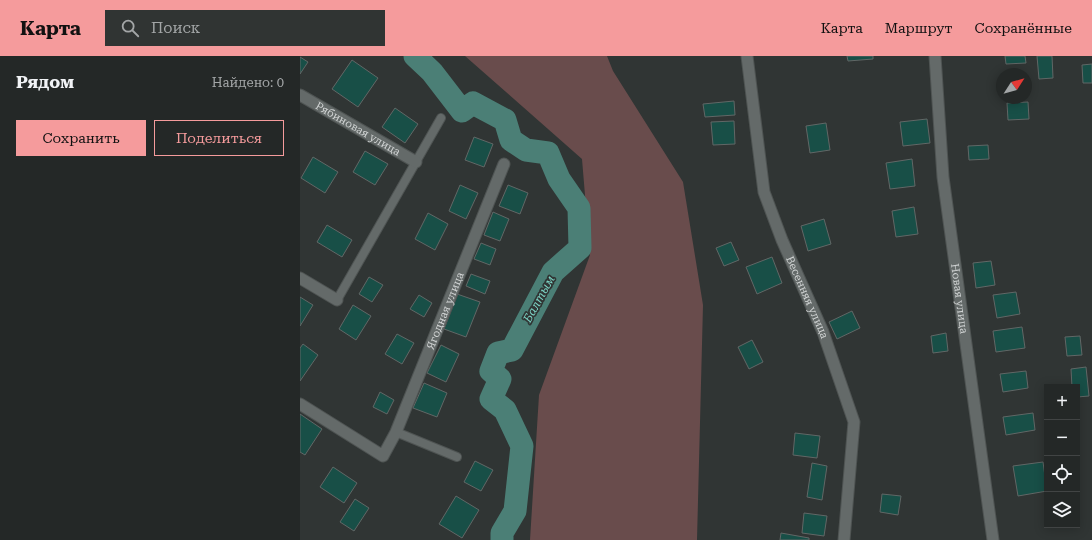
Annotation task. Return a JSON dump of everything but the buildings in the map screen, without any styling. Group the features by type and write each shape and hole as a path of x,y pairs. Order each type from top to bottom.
{"street":[{"name":"Весенняя улица","path":"747,56 764,192 782,240 823,332 854,422 844,540"},
{"name":"Новая улица","path":"934,56 943,177 993,540"},
{"name":"Рябиновая улица","path":"300,95 416,162"},
{"name":"Ягодная улица","path":"300,404 383,456 396,432 504,164"},
{"path":"300,278 337,300"}],"lane":[{"path":"337,300 441,118"},
{"path":"396,432 457,457"}],"shaded area":[{"path":"465,56 607,56 613,71 683,182 703,305 697,540 530,540 539,395 590,255 582,159"}],"waterway":[{"name":"Балтым","path":"415,56 432,72 462,111 473,103 505,120 511,140 526,150 548,153 559,179 579,208 580,248 553,272 512,350 498,353 491,371 500,379 491,399 505,410 522,446 515,511 502,533 502,540"}]}
